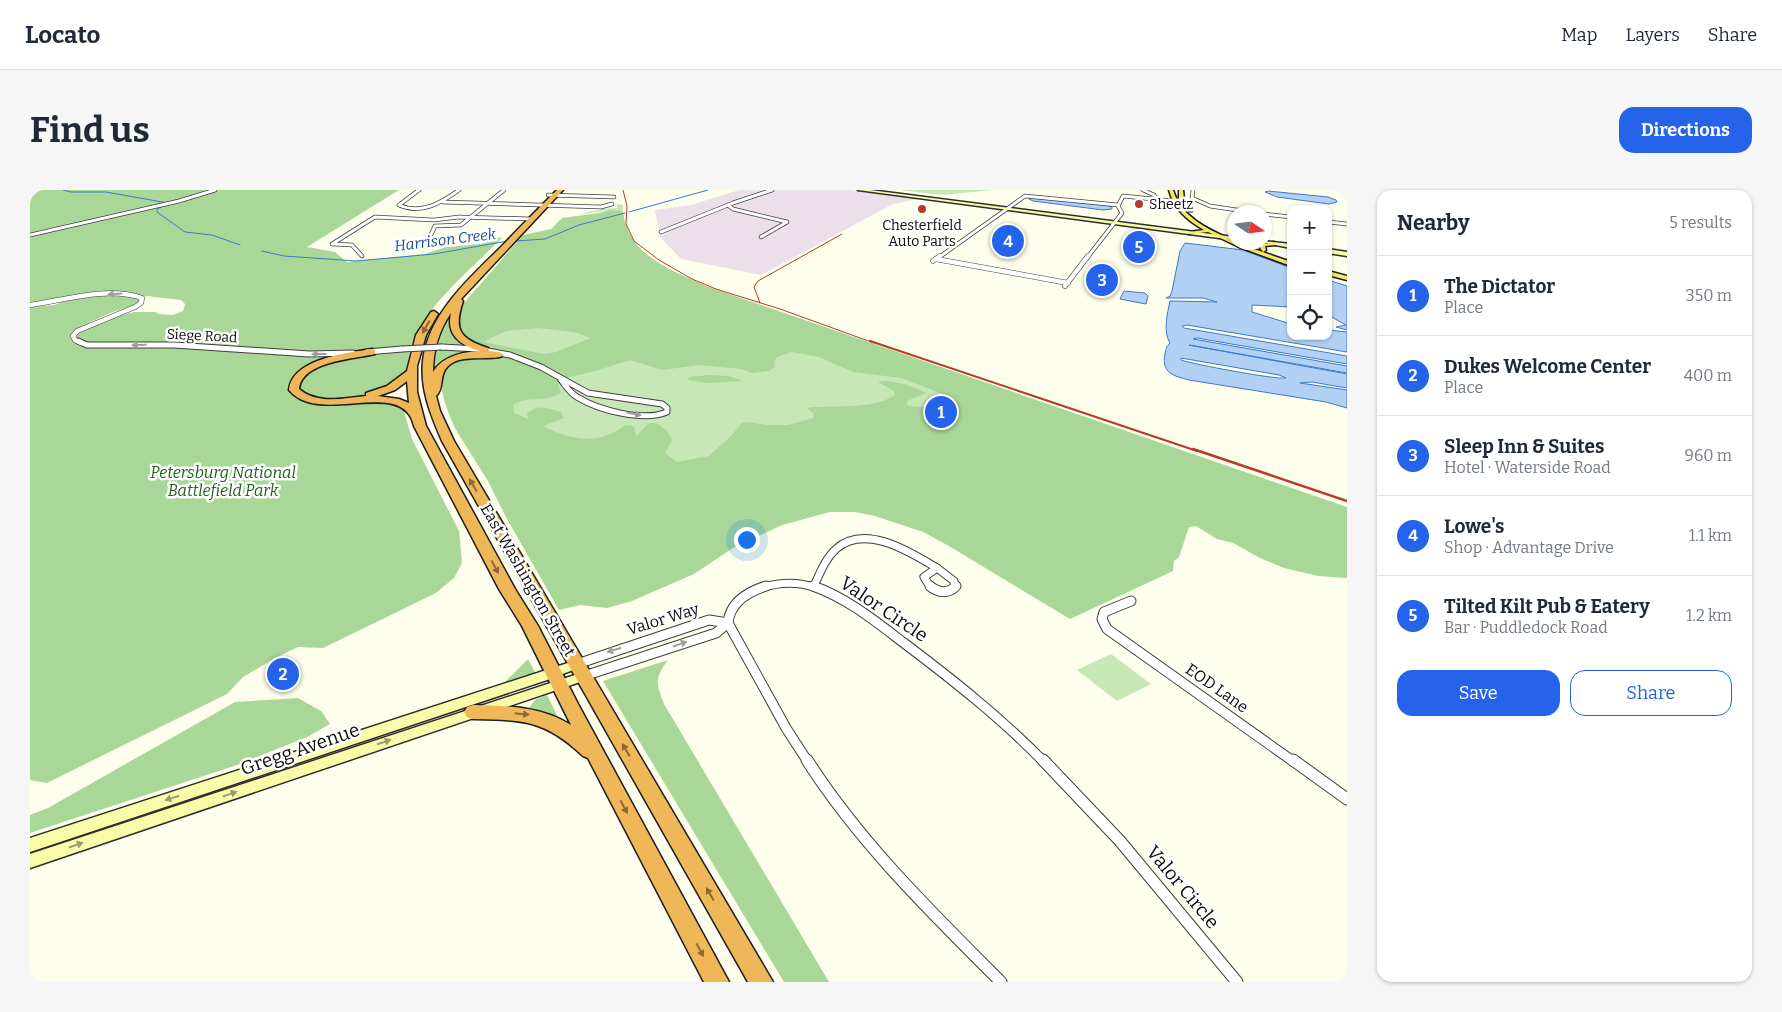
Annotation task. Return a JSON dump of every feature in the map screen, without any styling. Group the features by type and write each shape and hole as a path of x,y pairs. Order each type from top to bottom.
{"highway":[{"name":"East Washington Street","path":"560,190 552,194 452,292 433,315 418,342 412,372 412,392 418,416 435,456 556,678 717,982"},
{"name":"East Washington Street","path":"529,218 463,290 443,315 432,339 427,367 428,386 433,407 448,441 761,982"},
{"path":"463,290 454,313 454,329 464,342 485,350"},
{"path":"372,353 345,358 320,366 303,376 299,381 298,387 304,394 315,398 329,400 356,398 391,388 412,372"},
{"path":"372,353 342,357 312,367 296,379 294,390 304,397 323,402 376,398 391,399 405,405 418,416"},
{"path":"433,407 436,378 444,365 467,356 499,354"},
{"path":"473,712 519,713 544,718 561,727 582,744 601,764"}],"main road":[{"path":"1171,190 1174,201 1187,216 1206,229 1287,262"},
{"path":"1181,190 1182,200 1192,212 1227,234"},
{"path":"1191,233 1205,232 1207,231 1206,229"},
{"path":"1263,250 1287,259"},
{"path":"1332,273 1347,278"},
{"path":"1332,277 1347,282"}],"street":[{"path":"30,235 215,190"},
{"path":"419,190 399,204 403,207 414,208 432,206 443,202 459,190"},
{"path":"427,243 435,226 460,226 504,190"},
{"path":"661,232 772,190"},
{"path":"860,190 1224,238"},
{"path":"1143,190 1154,195 1157,200"},
{"path":"1193,190 1192,198 1210,206 1227,209"},
{"path":"552,194 614,197"},
{"path":"1031,195 1118,206 1122,210 1114,223 1066,284 935,260 1025,196 1031,195"},
{"path":"1118,206 1123,196 1174,201"},
{"path":"443,202 601,207 612,204"},
{"path":"729,206 739,211 787,222 761,237"},
{"path":"408,212 414,208"},
{"path":"1272,215 1287,217"},
{"path":"362,256 352,245 332,244 376,217 442,219 471,217 529,218"},
{"path":"1332,222 1347,224"},
{"path":"1274,244 1287,246"},
{"path":"1332,252 1347,254"},
{"name":"Siege Road","path":"30,305 118,293 133,294 142,298 135,307 77,331 73,336 75,340 87,345 174,344 309,354 372,353 441,348 485,350 504,353 527,362 546,370 583,391 596,395 658,403 665,406 668,410 662,415 648,417 586,402 572,393 561,380"},
{"name":"Siege Road","path":"441,348 499,354 527,362"},
{"path":"586,402 588,397 596,395"},
{"path":"814,586 829,553 841,544 855,540 870,539 890,544 937,568"},
{"name":"Valor Circle","path":"728,623 731,609 737,602 759,588 782,582 814,586 839,598 916,651 956,682 1050,765 1139,862 1237,982"},
{"name":"EOD Lane","path":"1131,601 1104,612 1102,619 1107,629 1347,799"},
{"name":"Valor Way","path":"580,670 709,620 728,623"},
{"path":"728,623 786,728 845,814 929,911 1001,982"},
{"name":"Valor Way","path":"580,670 716,632 728,623"},
{"name":"Gregg Avenue","path":"30,845 580,670"},
{"name":"Gregg Avenue","path":"30,861 430,719 473,712 556,678"},
{"path":"30,840 58,836"}],"shaded area":[{"path":"739,190 850,190 919,199 893,204 761,275 681,259 660,237 655,210 691,205"}],"green space":[{"name":"Petersburg National Battlefield Park","path":"30,190 399,190 307,247 335,252 347,262 425,254 446,247 480,244 488,242 494,237 502,238 450,289 426,318 411,347 407,378 357,397 380,399 402,404 412,439 459,531 462,563 454,578 436,593 323,648 298,647 275,658 243,677 227,694 47,783 30,780 30,307 55,305 64,301 30,303","holes":["147,296 181,300 185,304 183,311 173,315 155,312 134,312 86,324 137,304 140,302 139,298"]},
{"path":"899,190 993,190 942,195"},
{"path":"617,204 623,205 623,211 621,210 625,228 635,244 660,264 692,281 736,298 1115,428 507,519 488,481 457,432 449,415 440,385 458,310 523,237 620,211 581,214 617,208"},
{"path":"610,210 623,211 626,226 642,250 665,267 706,286 1347,507 1347,578 1318,576 1284,568 1260,558 1233,543 1217,539 1196,526 1189,527 1179,557 1174,561 1173,571 1070,619 923,532 875,516 855,512 830,512 782,525 733,548 694,574 632,601 607,608 580,605 559,610 507,519 488,481 454,426 444,400 439,368 433,368 436,343 449,312 458,310 523,235 551,229 562,218","holes":["538,328 574,332 591,338 556,352 544,354 483,342 506,331","792,352 819,357 853,372 901,378 954,398 953,401 936,406 907,405 907,401 926,393 902,384 888,381 878,382 894,391 895,395 885,400 864,405 807,408 814,414 813,418 788,425 742,423 709,456 677,462 665,453 672,440 665,430 655,423 647,425 636,437 634,426 625,425 605,436 585,439 564,435 543,426 564,418 561,412 548,408 536,408 527,413 528,419 514,413 513,405 519,402 549,398 561,393 557,380 630,360 662,370 699,365 741,369 752,373 769,371 775,367 774,362 777,357"]},
{"path":"728,376 743,381 708,383 688,380 689,377"},
{"path":"1111,654 1151,684 1117,701 1077,670"},
{"path":"528,659 536,674 502,685"},
{"path":"668,660 658,677 659,691 664,704 829,982 784,982 603,681"},
{"path":"547,695 558,717 529,708 535,700"},
{"path":"298,698 321,711 330,724 307,737 240,764 30,833 30,815 48,808 235,702"}],"water":[{"path":"1265,192 1328,197 1337,202 1329,204 1277,197"},
{"path":"1031,197 1106,205 1112,207 1112,209 1103,210 1033,201 1029,199"},
{"path":"1185,243 1227,248 1227,250 1243,250 1287,266 1287,307 1252,305 1252,312 1287,323 1287,340 1332,340 1332,330 1347,332 1347,352 1187,325 1182,326 1184,328 1347,356 1347,364 1197,338 1193,339 1347,366 1347,373 1189,345 1347,374 1347,388 1312,382 1300,383 1347,390 1347,408 1326,402 1189,380 1170,373 1165,366 1164,360 1166,348 1170,343 1166,328 1170,301 1217,302 1203,298 1166,298 1170,296 1180,251","holes":["1181,358 1279,375 1286,378 1267,377 1217,368 1181,360"]},
{"path":"1332,281 1347,286 1347,330 1336,327 1346,325 1332,317"},
{"path":"1124,291 1145,293 1148,296 1146,304 1120,299"}],"waterway":[{"path":"63,190 71,192 106,192 168,203"},
{"name":"Harrison Creek","path":"629,212 708,190"},
{"path":"165,205 157,209 157,212 185,232 212,235 240,245"},
{"name":"Harrison Creek","path":"262,251 284,256 356,261 434,254 502,242 545,239 579,225 625,213"}],"railway":[{"path":"623,190 627,206 626,224 634,241 659,260 692,279 716,289 760,303"},
{"path":"760,303 754,287 758,281 842,234"},
{"path":"760,303 874,343"},
{"path":"870,341 1197,451"},
{"path":"1193,449 1347,501"}],"place":[{"name":"Sheetz","path":"1139,204"},
{"name":"Chesterfield Auto Parts","path":"922,209"},
{"name":"Lowe's","path":"1008,241"},
{"name":"Tilted Kilt Pub & Eatery","path":"1139,247"},
{"name":"Sleep Inn & Suites","path":"1102,280"},
{"name":"The Dictator","path":"941,412"},
{"name":"Dukes Welcome Center","path":"283,674"}]}
